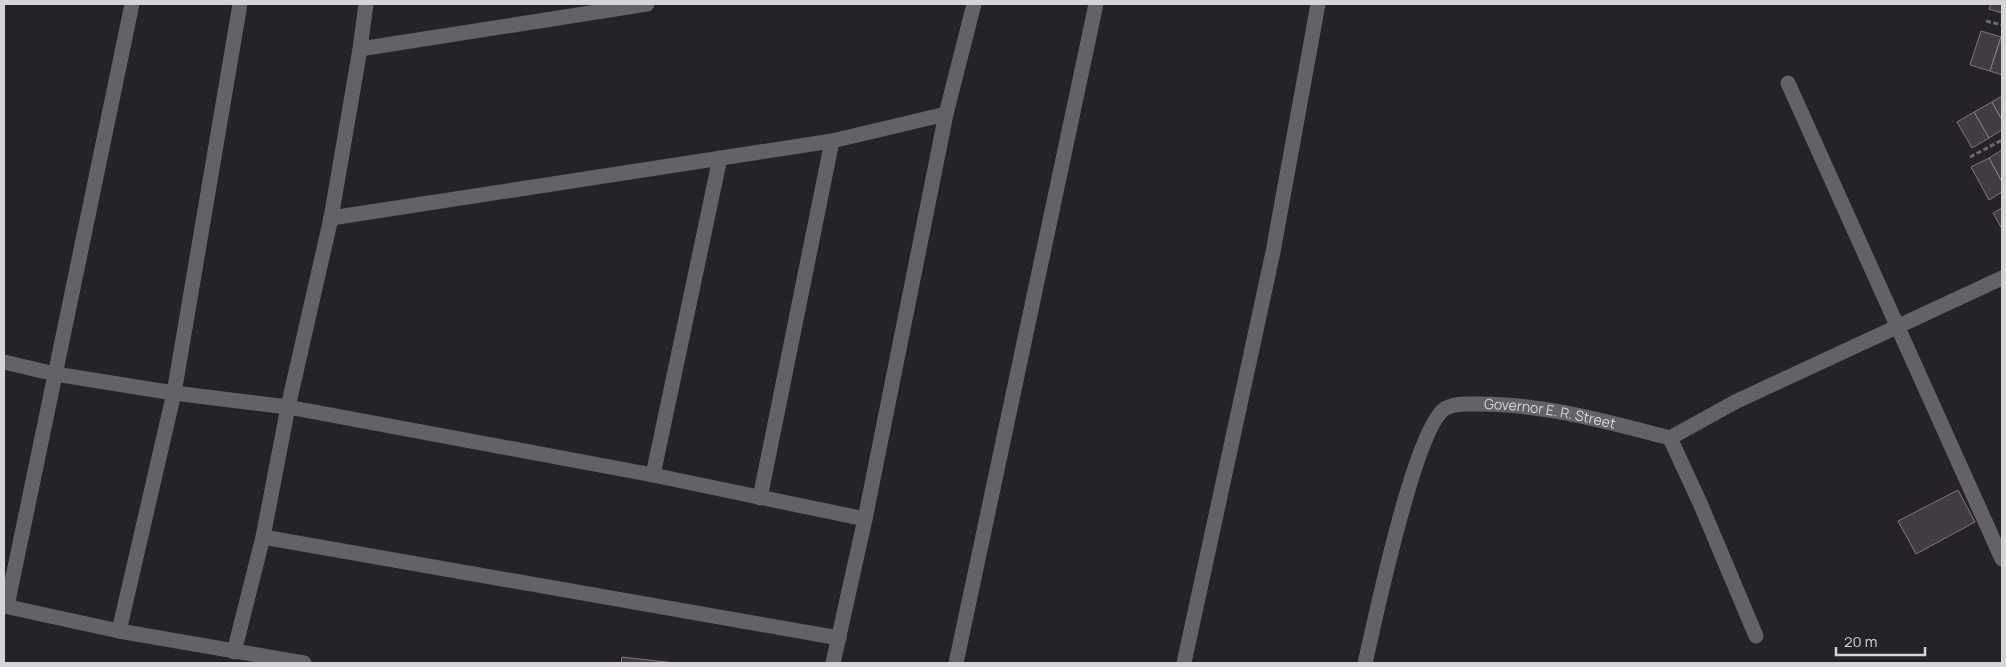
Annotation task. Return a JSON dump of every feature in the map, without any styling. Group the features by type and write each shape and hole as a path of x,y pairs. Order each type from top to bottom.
{"street":[{"path":"132,4 5,606 119,631 304,663"},
{"path":"119,631 174,393 240,4"},
{"path":"234,652 264,537 288,408 331,218 366,4"},
{"path":"360,49 647,4"},
{"path":"832,663 865,519 946,114 974,4"},
{"path":"956,663 1096,4"},
{"path":"1184,663 1273,252 1318,4"},
{"path":"1788,82 2002,559"},
{"path":"331,218 832,141 946,114"},
{"path":"760,498 832,141"},
{"path":"653,475 720,158"},
{"path":"1756,636 1700,503 1670,438 1735,402 2002,278"},
{"path":"4,362 55,374 174,393 288,408 653,475 865,519"},
{"name":"Governor E. R. Street","path":"1365,663 1390,557 1416,460 1434,420 1444,409 1457,404 1513,404 1581,416 1670,438"},
{"path":"264,537 839,638"}],"path":[{"path":"1986,21 2002,25"},
{"path":"1970,157 2002,140"}],"building":[{"path":"1991,4 2002,4 2002,13 1989,9"},
{"path":"1981,31 2001,37 1990,71 1970,65"},
{"path":"2002,37 2002,75 1990,71"},
{"path":"2002,96 2002,120 1992,102"},
{"path":"1992,102 2002,120 2002,130 1989,138 1974,112"},
{"path":"1974,112 1989,138 1972,148 1957,122"},
{"path":"2002,150 2002,182 1989,158"},
{"path":"1989,158 2002,182 2002,192 1989,200 1971,167"},
{"path":"2002,208 2002,229 1993,213"},
{"path":"1958,490 1975,522 1916,554 1898,521"},
{"path":"622,657 675,663 621,663"}]}
